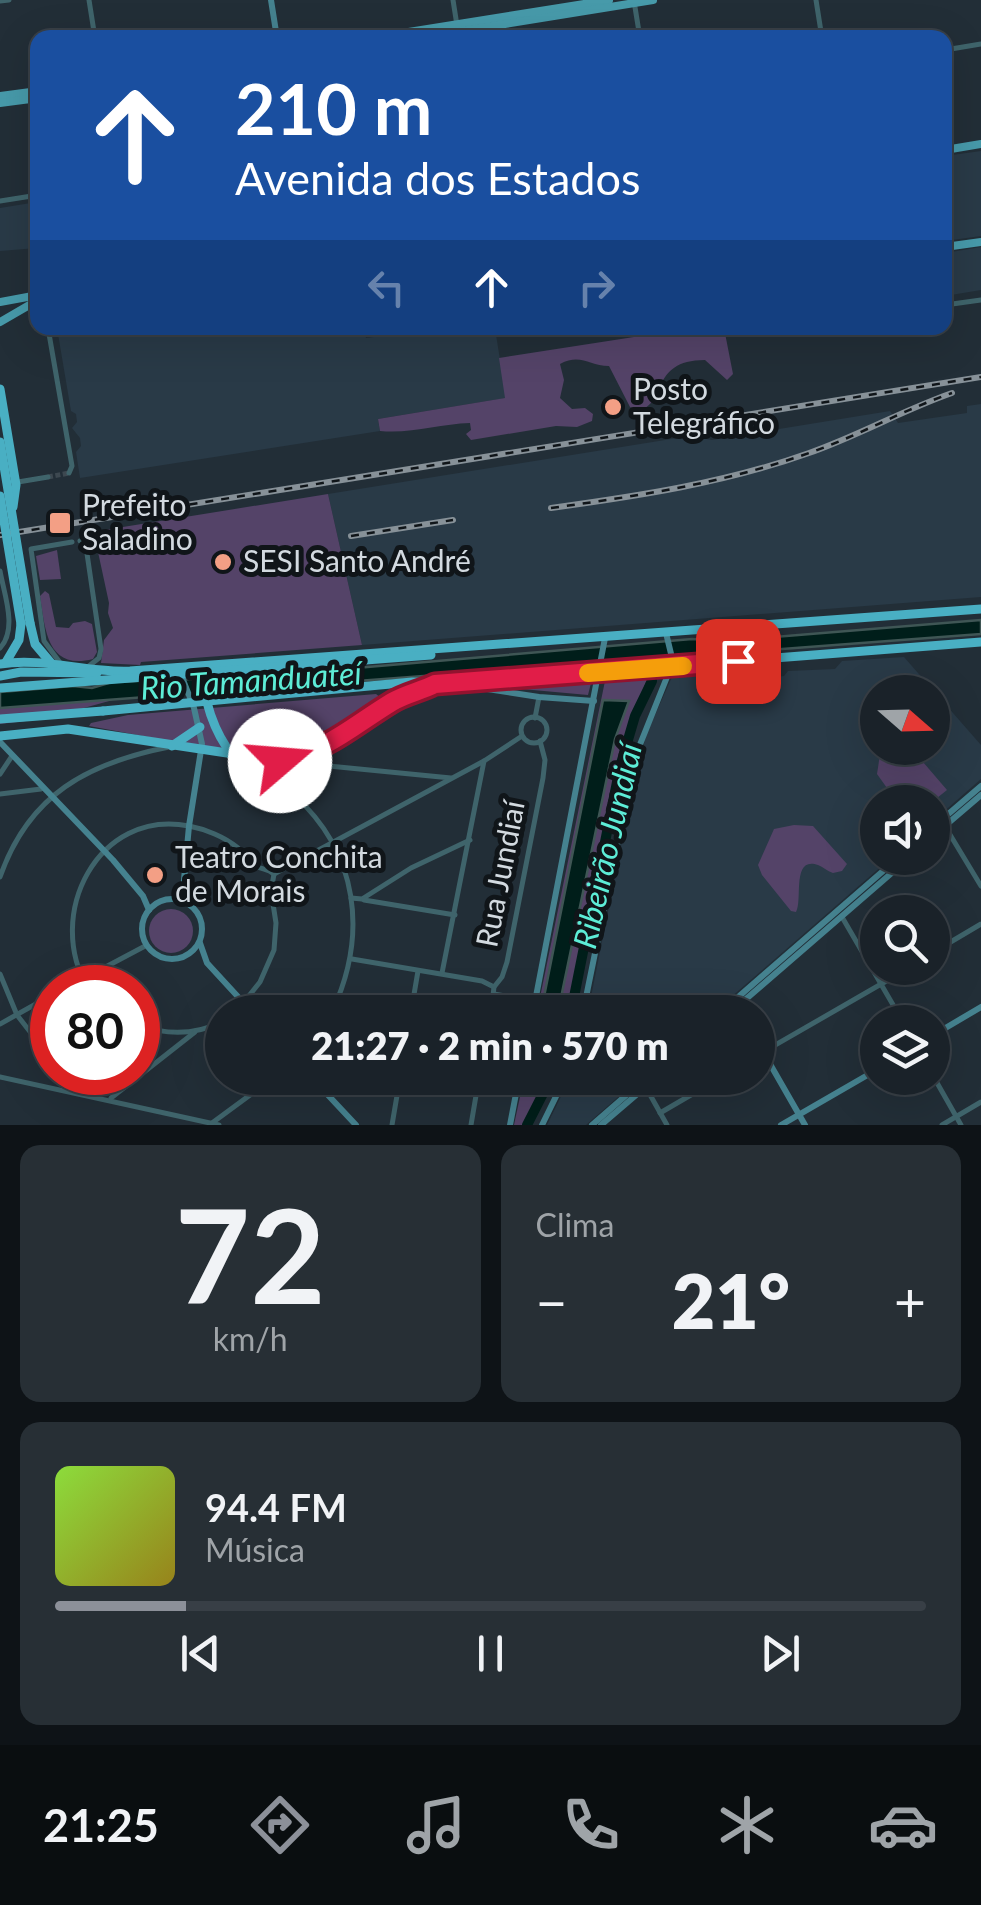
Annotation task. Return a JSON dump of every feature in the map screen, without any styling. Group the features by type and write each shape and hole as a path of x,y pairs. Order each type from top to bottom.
{"highway":[{"path":"0,389 16,485 5,518"},
{"path":"0,442 5,518"},
{"path":"0,496 25,623 35,644 56,663"},
{"path":"1,668 21,672 178,667 204,671 981,609"},
{"path":"1,668 18,644 25,623"},
{"path":"0,718 412,682 450,683 672,662 981,642"},
{"path":"0,688 431,655 464,648"},
{"path":"1,668 56,663 105,672"},
{"path":"204,671 208,704 222,741 233,756"},
{"path":"0,736 68,730 280,761 320,748 389,704 435,684"},
{"path":"172,746 200,727"}],"main road":[{"path":"271,0 276,30"},
{"path":"463,30 609,0"},
{"path":"464,30 653,0"},
{"path":"0,100 30,95"},
{"path":"952,149 981,144"},
{"path":"952,246 981,242"},
{"path":"0,302 30,298"},
{"path":"0,322 30,302"},
{"path":"586,995 630,778 641,736 672,662 667,637"},
{"path":"536,995 604,641"},
{"path":"178,667 200,727 202,751 182,901"},
{"path":"450,683 538,697 594,700"},
{"path":"0,736 12,756 143,896 149,910"},
{"path":"950,817 981,786"},
{"path":"950,818 981,795"},
{"path":"750,995 880,875"},
{"path":"840,913 888,875"},
{"path":"143,896 182,901 194,908 200,917 200,940 207,964"},
{"path":"162,901 149,910 142,928 146,944 162,957 174,959 186,956 200,940"},
{"path":"186,956 207,964 236,995"},
{"path":"950,1025 981,1007"},
{"path":"775,1077 805,1125"},
{"path":"781,1125 860,1079"},
{"path":"328,1095 356,1125"},
{"path":"510,1125 516,1095"},
{"path":"542,1125 557,1095"},
{"path":"592,1125 628,1095"},
{"path":"601,1125 631,1095"}],"street":[{"path":"0,2 9,0"},
{"path":"88,0 93,30"},
{"path":"452,0 458,30"},
{"path":"816,0 821,30"},
{"path":"634,2 639,30"},
{"path":"952,49 981,44"},
{"path":"0,201 30,196"},
{"path":"952,304 981,300"},
{"path":"49,335 72,466 69,473"},
{"path":"0,485 48,477"},
{"path":"80,541 85,540 101,649 98,661 86,668"},
{"path":"0,648 10,628 0,569 6,555 72,542"},
{"path":"31,549 44,641 56,663"},
{"path":"535,718 538,697"},
{"path":"274,874 484,761 522,736 524,722 535,718 544,723 546,730 540,742 528,742 522,736"},
{"name":"Rua Jundiaí","path":"493,995 507,962 540,795 544,760 540,742"},
{"path":"0,876 24,828 50,798 107,762 172,746"},
{"path":"0,774 12,756"},
{"path":"255,758 257,766 304,805 333,845 351,898 352,959 338,995"},
{"path":"280,761 452,778"},
{"path":"442,973 484,761"},
{"path":"0,794 41,788"},
{"path":"79,965 72,946 72,911 84,878 105,852 143,830 189,826 229,842 255,866 274,874"},
{"path":"950,833 981,886"},
{"path":"362,900 411,868 470,840"},
{"path":"973,872 981,868"},
{"path":"251,995 274,950 274,874"},
{"path":"351,898 455,915"},
{"path":"840,913 860,947"},
{"path":"950,942 981,924"},
{"path":"107,965 146,944"},
{"path":"352,959 487,982 494,991 510,995"},
{"path":"414,995 418,970"},
{"path":"0,974 30,1030"},
{"path":"775,1045 880,985"},
{"path":"0,1024 30,1007"},
{"path":"110,1100 195,1032 205,1028"},
{"path":"160,1030 195,1032"},
{"path":"0,1076 30,1083"},
{"path":"87,1095 215,1124 252,1095"},
{"path":"392,1125 397,1095"},
{"path":"471,1125 477,1095"},
{"path":"651,1095 668,1125"},
{"path":"660,1113 691,1095"},
{"path":"944,1095 961,1125"},
{"path":"942,1125 981,1102"}],"shaded area":[{"path":"981,151 981,236 952,240 952,155"},
{"path":"30,203 30,249 0,251 0,208"},
{"path":"981,247 981,290 952,295 952,252"},
{"path":"58,335 496,335 506,398 378,419 380,431 80,478 76,452 81,446 80,438 72,428 77,422 71,411"},
{"path":"647,335 725,335 733,374 727,380 705,360 687,362 667,375 646,408 636,411 630,407 609,366 574,360 560,364 564,380 560,398 572,409 585,408 593,414 592,421 577,427 556,426 471,440 466,434 471,430 470,423 380,431 378,419 505,398 499,358"},
{"path":"981,404 981,597 362,645 328,494 690,436 712,440 890,411 898,423 967,413 967,406"},
{"name":"SESI Santo André","path":"328,494 362,645 140,665 101,663 104,640 113,628 98,552 98,531"},
{"path":"57,550 61,579 40,580 36,556"},
{"path":"45,591 56,627 69,628 85,621 92,624 97,652 93,659 66,659 57,653 44,621 40,596"},
{"path":"904,657 920,675 860,675 860,765 950,765 950,710 981,745 981,779 950,806 950,785 860,785 860,875 871,875 734,995 591,995 636,771 647,733 672,677 704,671 711,677 759,674 766,678 784,676 788,671 835,669 842,661"},
{"path":"592,679 588,695 501,687 573,682"},
{"path":"647,679 624,740 571,995 540,995 605,681"},
{"path":"376,694 381,698 379,708 346,731 313,748 276,756 229,752 89,726 128,715"},
{"path":"120,698 44,719 0,724 0,708"},
{"path":"878,765 926,765 943,785 885,785 877,774"},
{"path":"813,826 847,864 842,871 833,873 818,865 804,867 796,912 791,911 758,865 774,829"},
{"path":"171,909 187,915 193,931 187,947 171,953 155,947 149,931 155,915"},
{"path":"520,1095 539,1095 524,1125 514,1125"},
{"path":"562,1095 620,1095 586,1125 547,1125"}],"water":[{"name":"Rio Tamanduateí","path":"981,620 981,634 0,708 0,692 92,688 112,682 204,681 692,639 726,641"},
{"path":"603,700 629,701 615,739 562,995 544,995"}],"waterway":[{"name":"Ribeirão Jundiaí","path":"574,995 620,767 635,716 652,681"},
{"name":"Ribeirão Jundiaí","path":"527,1125 542,1095"}],"tunnel":[{"path":"48,477 69,473"}],"railway":[{"path":"0,535 981,377"},
{"path":"551,508 745,473 827,446 952,393"},
{"path":"351,536 453,520"}],"slow traffic":[{"path":"588,673 683,666"}],"place":[{"name":"Posto Telegráfico","path":"613,407"},
{"name":"Prefeito Saladino","path":"60,523"},
{"name":"SESI Santo André","path":"223,562"},
{"name":"Teatro Conchita de Morais","path":"155,875"}],"route":[{"path":"280,761 320,748 406,694 435,684 738,661"}]}
